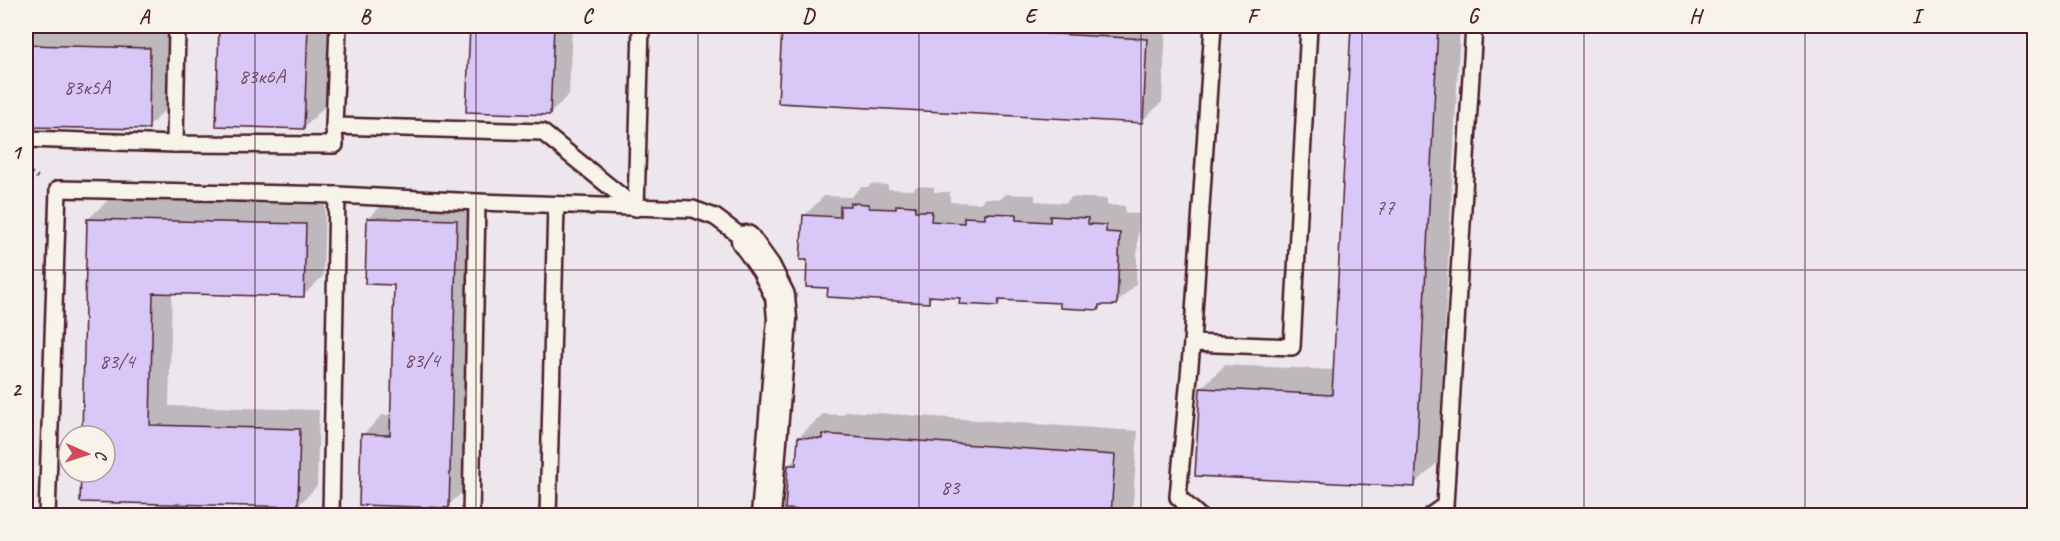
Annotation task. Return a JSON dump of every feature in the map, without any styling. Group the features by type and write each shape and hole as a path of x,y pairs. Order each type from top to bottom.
{"street":[{"path":"746,240 766,268 780,296 782,319 766,516"}],"lane":[{"path":"175,144 177,26"},
{"path":"26,139 175,144 334,145 338,26"},
{"path":"636,208 641,26"},
{"path":"1199,516 1179,497 1192,343 1213,26"},
{"path":"1192,343 1292,347 1309,26"},
{"path":"1430,516 1445,505 1474,26"},
{"path":"334,126 542,132 636,208"},
{"path":"47,516 58,189 337,195 693,209 715,217 746,240"},
{"path":"331,516 337,195"},
{"path":"471,516 477,202"},
{"path":"548,516 556,205"}],"building":[{"path":"219,26 308,26 304,129 216,126"},
{"path":"470,26 554,26 550,115 466,112"},
{"path":"782,26 909,26 1147,39 1143,123 778,103"},
{"path":"1351,26 1438,26 1415,487 1195,476 1200,388 1332,395"},
{"path":"26,45 150,48 149,129 26,127"},
{"path":"850,203 869,204 869,208 896,209 896,205 915,206 915,211 932,211 931,221 964,223 964,217 985,218 985,213 1016,214 1016,220 1050,222 1050,216 1088,218 1088,224 1106,225 1106,232 1120,233 1117,305 1099,305 1099,310 1060,308 1060,303 999,300 998,306 959,304 960,298 929,296 929,303 827,297 828,288 806,287 807,260 800,260 803,215 840,217 840,206 850,206"},
{"path":"367,218 457,220 449,508 359,505 361,434 390,435 394,285 365,284"},
{"path":"87,219 306,224 304,297 153,293 150,425 300,429 298,507 80,502 81,484 117,484 117,424 82,424"},
{"path":"822,434 1115,455 1111,516 818,516 819,511 785,509 788,465 796,465 798,437 822,439"}]}
